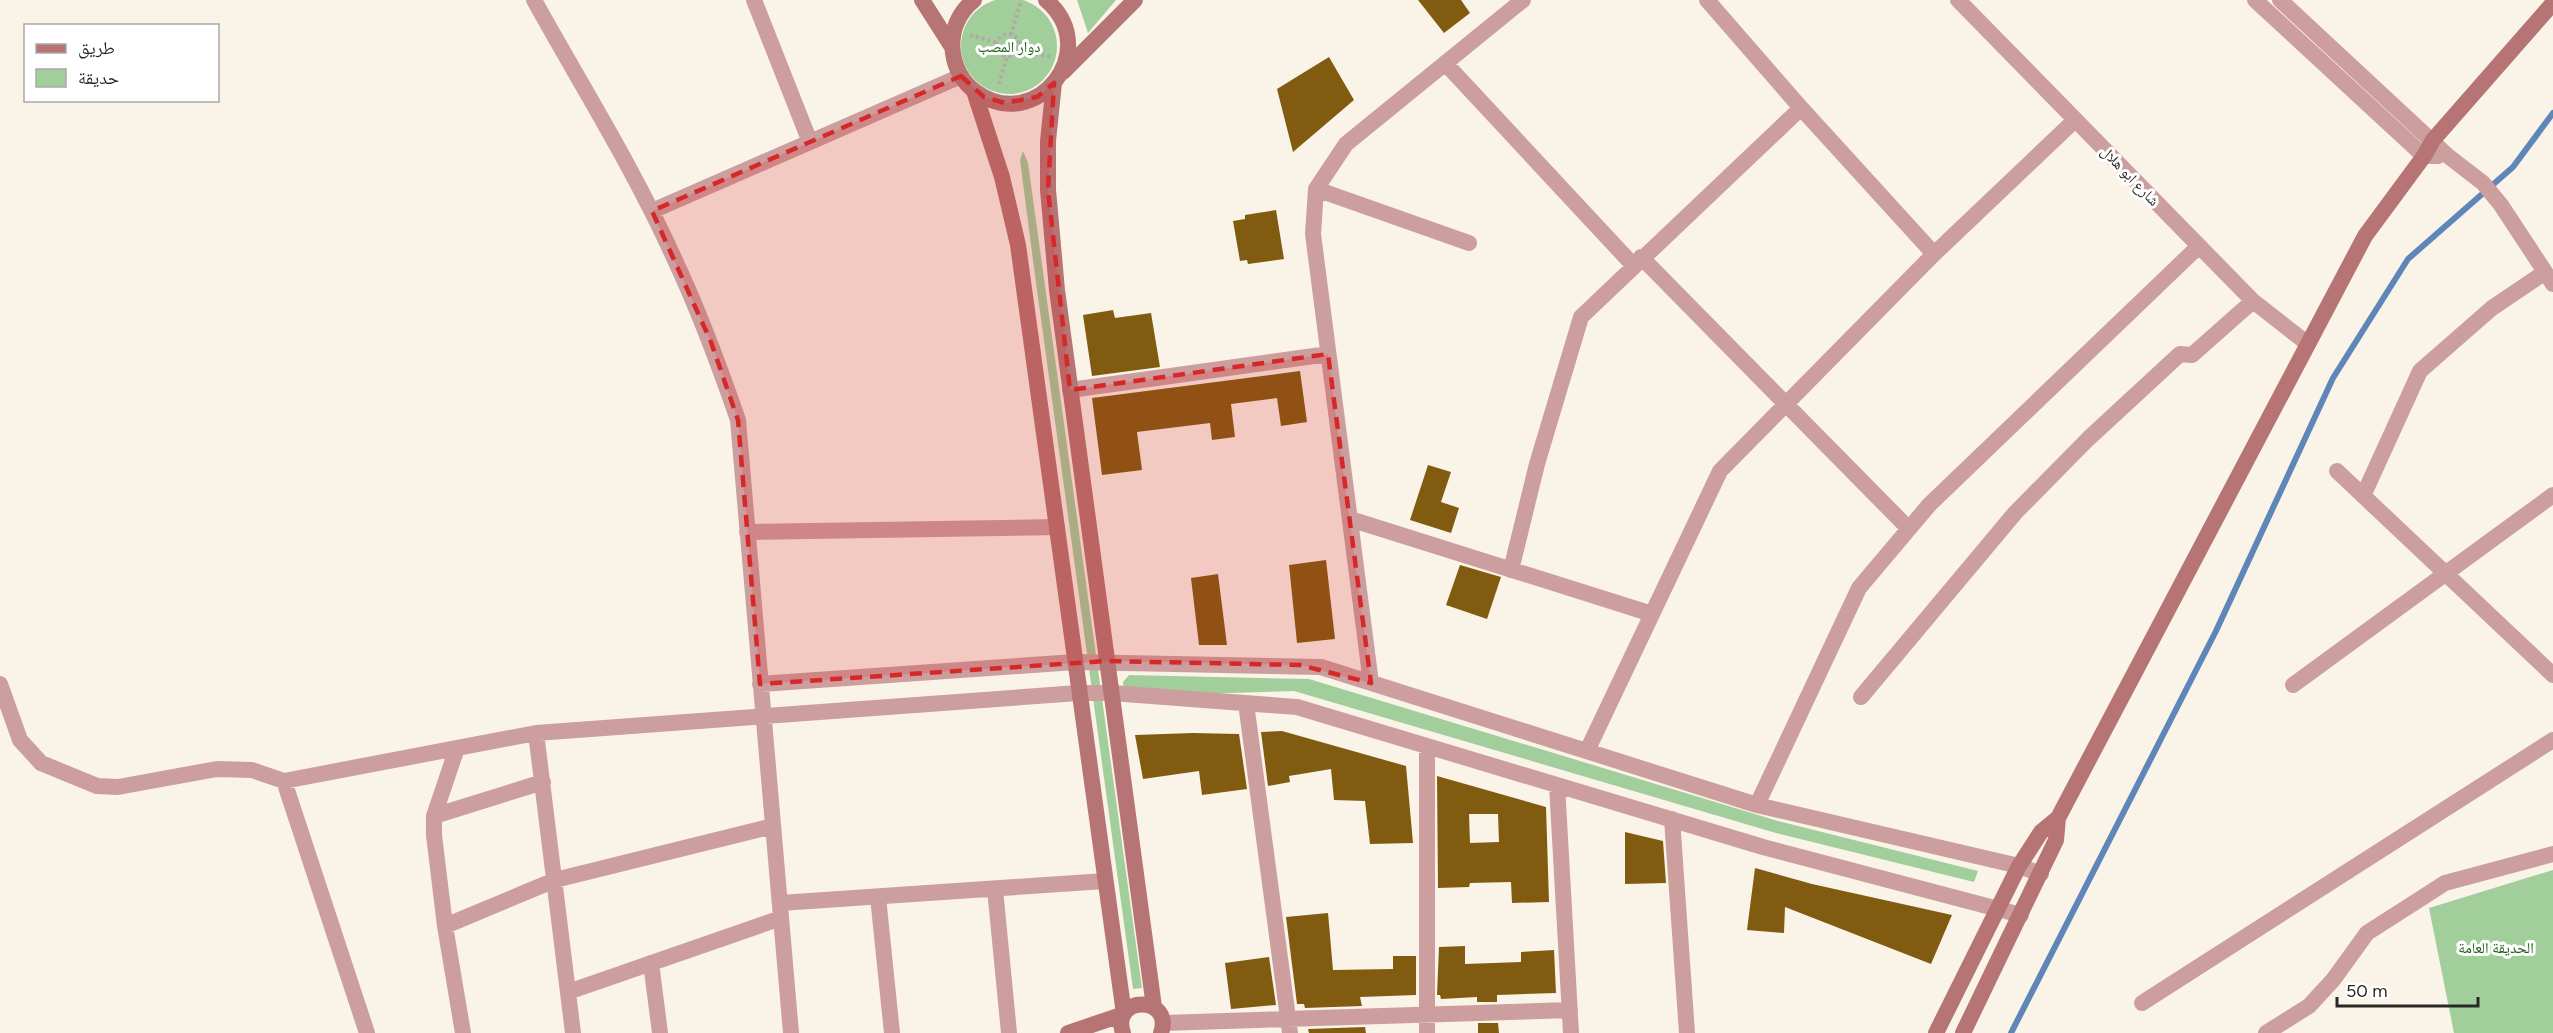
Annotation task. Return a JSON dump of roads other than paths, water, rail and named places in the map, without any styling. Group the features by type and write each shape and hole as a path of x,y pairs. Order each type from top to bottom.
{"main road":[{"path":"922,0 952,47 961,76 974,91 994,101 1016,103 1037,97 1067,56 1067,35 1060,16 1046,0"},
{"path":"952,47 959,18 974,0"},
{"path":"1135,0 1057,72 1048,141 1048,190 1070,390 1154,1007 1162,1028"},
{"path":"1963,1033 2041,874 2056,840 2058,818 2365,236 2424,156 2433,140 2553,3"},
{"path":"974,91 1002,177 1018,245 1124,1014"},
{"path":"1936,1033 2019,866 2041,831 2058,818"},
{"path":"1123,1033 1121,1020 1134,1005 1148,1004 1154,1007"},
{"path":"1068,1033 1124,1014"}],"street":[{"path":"534,0 652,211 711,342 738,420 791,1033"},
{"path":"754,0 810,142"},
{"path":"1371,683 1313,234 1316,189 1346,144 1522,0"},
{"path":"1707,0 1934,255"},
{"name":"شارع ابو هلال","path":"1958,0 2253,301 2308,344"},
{"path":"2255,0 2424,156 2448,156"},
{"path":"2280,0 2448,156 2466,168 2489,190 2549,278 2492,308 2420,371 2363,496"},
{"path":"1445,63 1637,261 1786,404 1909,529"},
{"path":"652,211 961,76"},
{"path":"1511,570 1537,464 1581,317 1637,261 1802,108"},
{"path":"1587,751 1720,471 1934,255 2075,120"},
{"path":"1316,189 1469,243"},
{"path":"1757,805 1859,588 1929,505 2199,246"},
{"path":"1861,697 2015,513 2088,439 2180,354 2192,355 2253,301"},
{"path":"1070,390 1329,354"},
{"path":"2337,471 2553,675"},
{"path":"2293,685 2553,495"},
{"path":"1350,519 1652,615"},
{"path":"747,532 1057,527"},
{"path":"760,684 1107,661 1321,667 1757,805 2019,866 2041,874"},
{"path":"0,684 20,740 41,762 97,786 118,787 217,769 252,770 285,781 536,733 1078,693 1112,693 1297,707 1763,847 1998,907 2021,915"},
{"path":"1246,703 1289,1026"},
{"path":"536,733 573,1033"},
{"path":"2142,1003 2553,740"},
{"path":"1427,746 1427,1033"},
{"path":"457,748 434,816 434,835 445,926 464,1033"},
{"path":"285,781 367,1033"},
{"path":"434,816 543,782"},
{"path":"1557,785 1571,1033"},
{"path":"1672,819 1687,1033"},
{"path":"445,926 555,880 773,826"},
{"path":"2266,1033 2309,1006 2333,980 2367,933 2445,883 2553,854"},
{"path":"568,992 651,963 781,911 878,897 1105,881"},
{"path":"995,889 1009,1033"},
{"path":"878,897 892,1033"},
{"path":"651,963 660,1033"},
{"path":"1162,1028 1289,1026 1427,1014 1570,1010"}],"waterway":[{"path":"2011,1033 2216,631 2333,378 2408,259 2513,167 2553,113"}],"park label":[{"name":"دوار المصب","path":"1009,47"},
{"name":"الحديقة العامة","path":"2496,948"}]}
